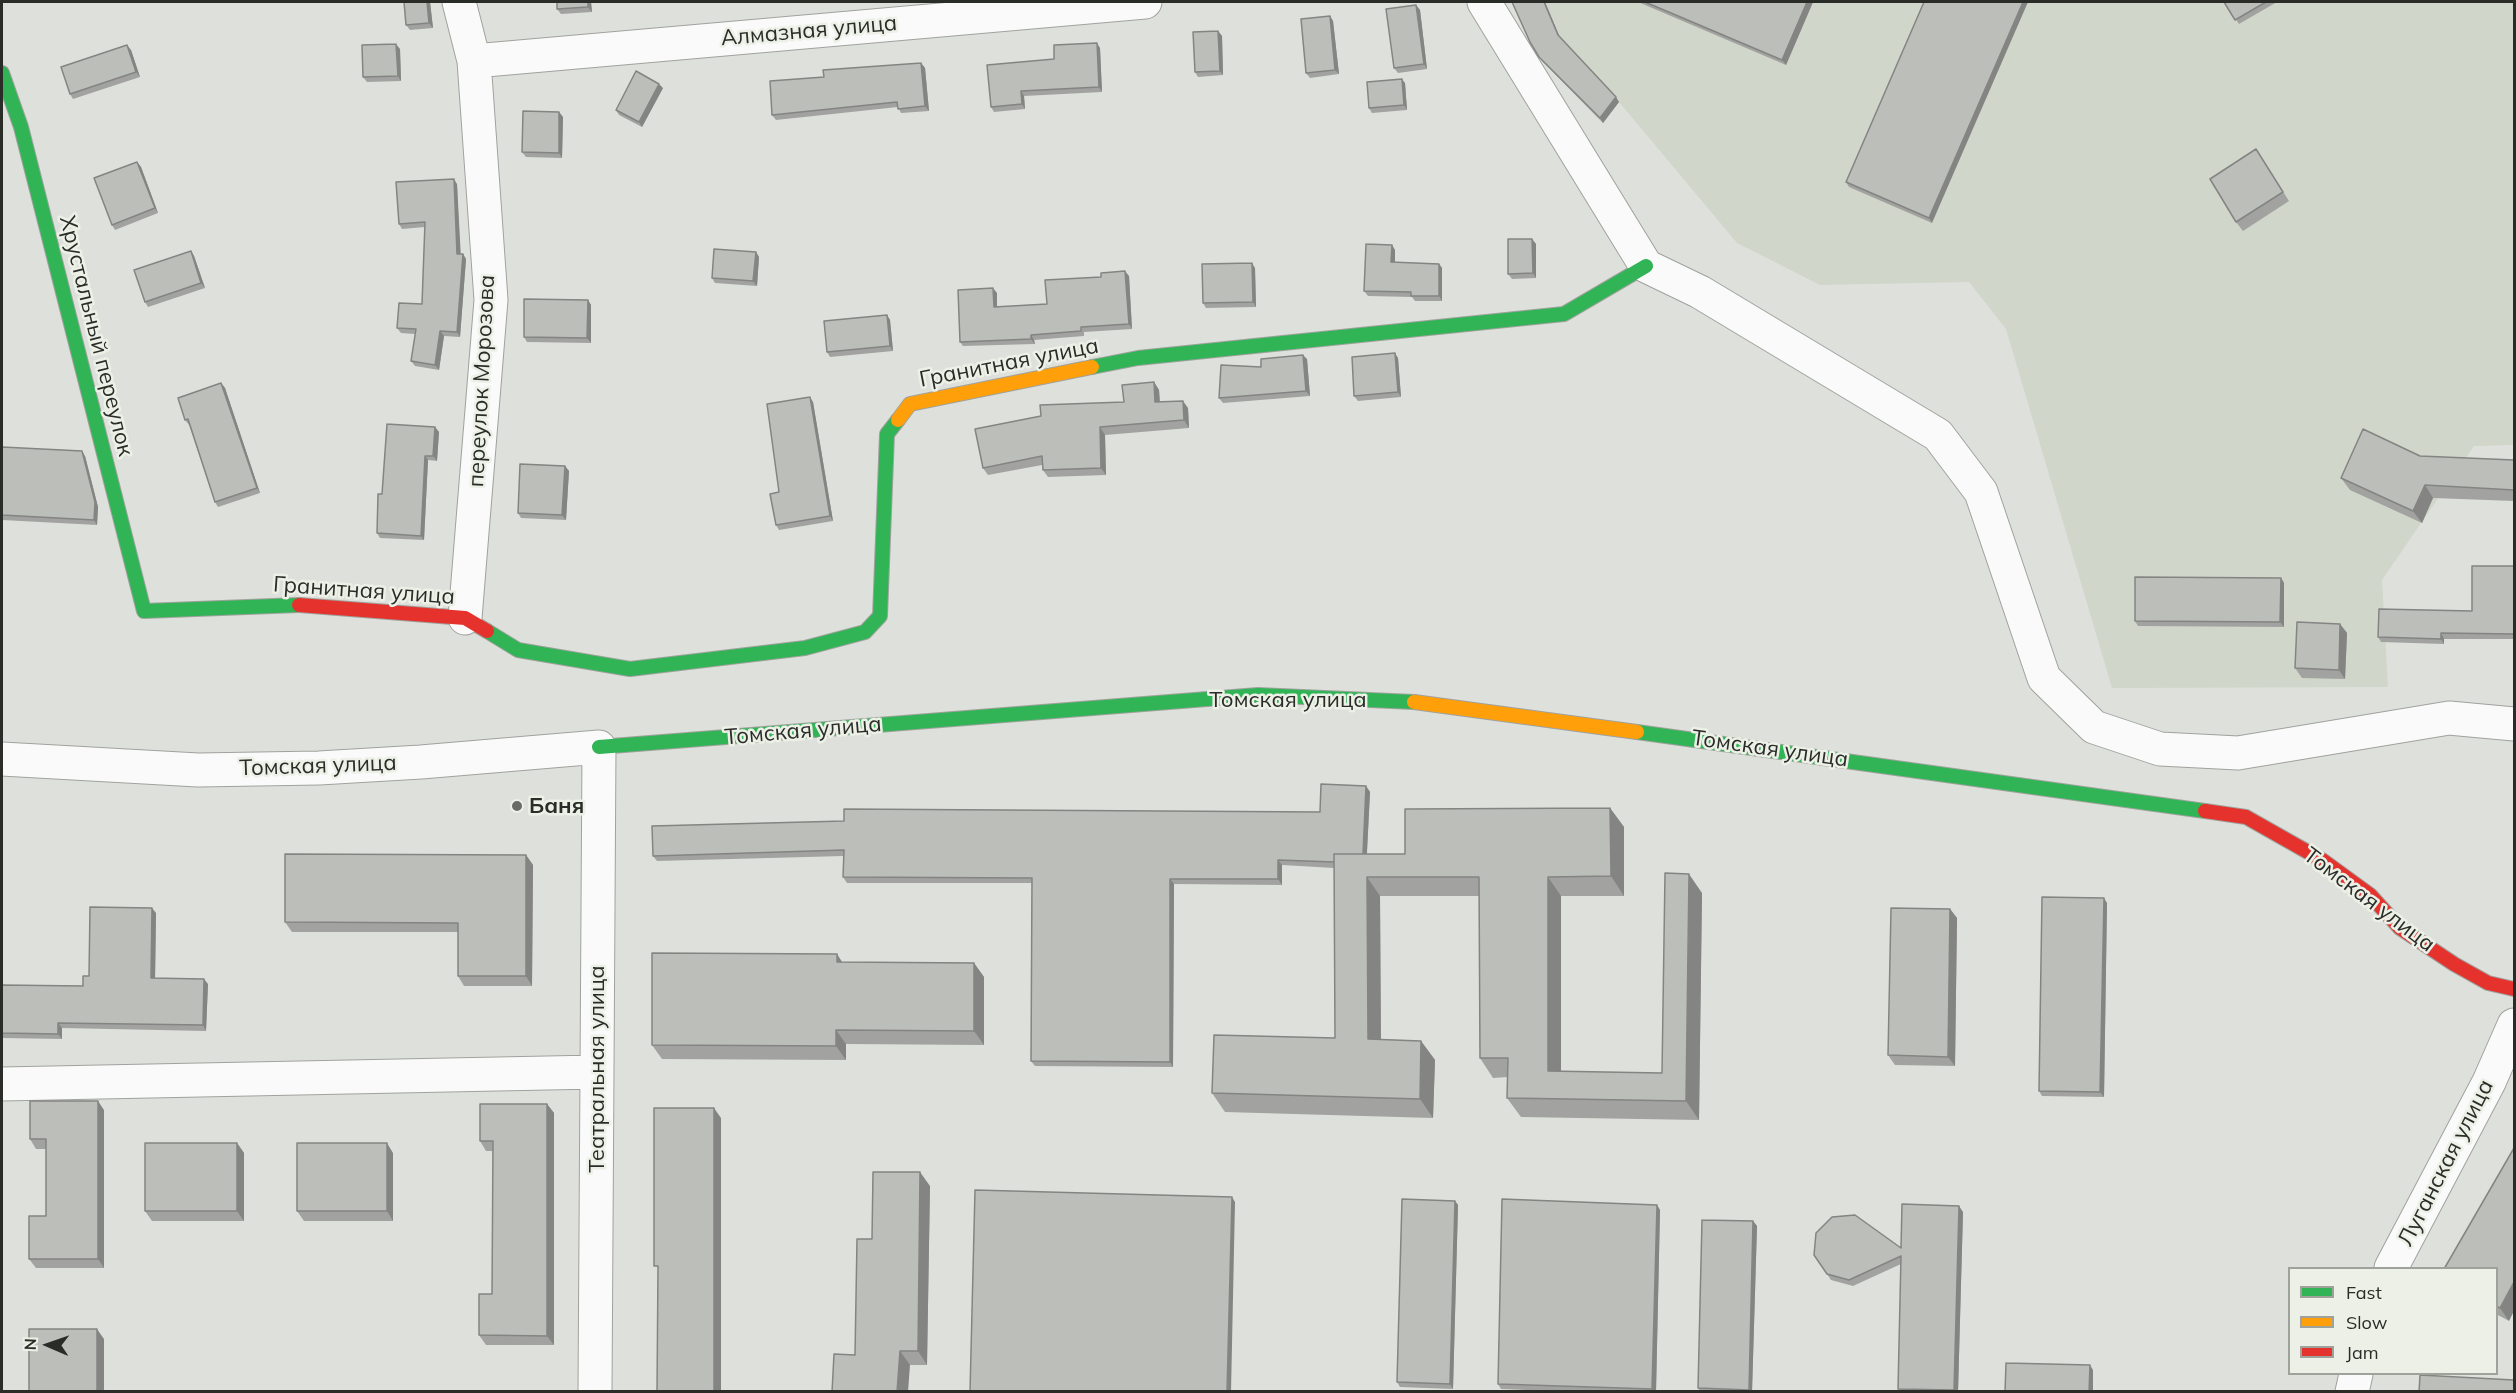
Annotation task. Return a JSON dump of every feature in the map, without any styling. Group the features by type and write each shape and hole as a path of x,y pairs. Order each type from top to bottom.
{"street":[{"name":"переулок Морозова","path":"459,2 474,61 491,300 465,618"},
{"name":"Алмазная улица","path":"474,61 1144,2"},
{"path":"1484,2 1646,266 1700,292 1938,435 1981,492 2044,678 2094,727 2160,748 2238,753 2449,718 2514,724"},
{"name":"Хрустальный переулок","path":"2,73 21,127 144,611"},
{"name":"Гранитная улица","path":"144,611 289,603 465,618 518,650 630,669 805,648 865,632 880,616 887,434 910,404 1138,358 1564,314 1646,266"},
{"name":"Томская улица","path":"2,759 198,770 319,768 421,762 1258,695 1446,705 2246,817 2322,860 2370,895 2400,928 2454,964 2488,983 2514,989"},
{"name":"Театральная улица","path":"596,1392 599,747"},
{"name":"Луганская улица","path":"2392,1267 2489,1082 2514,1025"},
{"path":"2,1084 597,1072"},
{"path":"2352,1392 2356,1375"}],"shaded area":[{"path":"1545,2 2514,2 2514,445 2474,446 2382,580 2388,687 2112,688 2006,329 1969,282 1820,285 1737,243 1619,102 1561,40"}],"building":[{"path":"404,2 427,2 429,23 406,25"},
{"path":"557,2 588,2 588,7 557,9"},
{"path":"1512,2 1544,2 1558,35 1616,97 1600,118 1539,57"},
{"path":"1645,2 1807,2 1782,60"},
{"path":"1924,2 2023,2 1929,218 1846,182"},
{"path":"2224,2 2266,2 2235,20"},
{"path":"1416,5 1424,64 1394,68 1386,9"},
{"path":"1330,16 1335,70 1306,73 1301,19"},
{"path":"1218,31 1220,71 1195,72 1193,32"},
{"path":"1097,43 1099,87 1021,91 1022,104 991,107 987,65 1054,59 1054,45"},
{"path":"396,44 398,76 363,77 362,45"},
{"path":"127,45 136,72 70,94 61,67"},
{"path":"921,63 925,106 898,109 897,102 772,115 770,81 824,77 823,70"},
{"path":"636,71 659,84 639,122 616,110"},
{"path":"1402,79 1404,105 1369,108 1367,82"},
{"path":"523,111 559,112 559,153 522,152"},
{"path":"2256,149 2283,192 2236,222 2210,179"},
{"path":"137,162 155,208 112,225 94,178"},
{"path":"454,179 457,254 463,254 457,332 440,331 435,365 411,361 416,329 397,328 399,303 422,304 425,222 399,224 396,182"},
{"path":"1508,239 1532,239 1533,273 1508,274"},
{"path":"1366,244 1392,245 1391,262 1439,264 1439,296 1411,296 1411,292 1364,291"},
{"path":"714,249 756,252 753,281 712,278"},
{"path":"191,251 201,283 145,302 134,270"},
{"path":"1252,263 1253,302 1203,303 1202,264"},
{"path":"1125,271 1129,324 1081,327 1081,331 1031,335 1031,339 960,342 958,290 993,288 994,307 1047,304 1045,280 1101,277 1101,273"},
{"path":"524,299 588,300 587,338 524,337"},
{"path":"887,315 890,346 827,352 824,321"},
{"path":"1395,353 1398,392 1354,396 1352,357"},
{"path":"1303,355 1306,391 1219,398 1221,365 1261,367 1261,359"},
{"path":"1154,382 1155,402 1183,401 1184,420 1100,427 1101,468 1043,470 1042,456 983,468 975,429 1041,416 1040,405 1124,402 1122,385"},
{"path":"221,383 257,488 215,502 188,419 185,420 178,398"},
{"path":"810,397 830,516 776,525 770,494 779,492 767,404"},
{"path":"387,424 435,427 433,456 425,456 421,536 377,533 378,494 382,494"},
{"path":"2363,429 2420,456 2514,460 2514,490 2425,485 2413,511 2341,478"},
{"path":"2,447 82,451 95,502 94,520 2,515"},
{"path":"520,464 565,466 562,515 518,513"},
{"path":"2472,566 2514,566 2514,634 2441,633 2441,639 2378,637 2379,609 2472,611"},
{"path":"2135,577 2281,578 2280,622 2135,621"},
{"path":"2297,622 2340,624 2339,670 2295,668"},
{"path":"1321,784 1366,786 1363,854 1334,854 1334,862 1278,860 1278,879 1170,879 1170,1062 1031,1061 1032,878 843,877 844,850 653,856 652,826 844,821 844,809 1320,812"},
{"path":"1610,808 1611,876 1548,877 1548,1071 1662,1073 1665,873 1689,874 1686,1101 1507,1098 1508,1058 1480,1058 1479,877 1367,877 1368,1039 1421,1041 1420,1099 1212,1093 1214,1035 1335,1038 1334,854 1405,854 1405,809"},
{"path":"285,854 526,855 526,976 458,976 458,923 285,922"},
{"path":"2042,897 2104,898 2100,1092 2039,1091"},
{"path":"90,907 152,908 151,978 204,979 203,1025 58,1023 58,1034 2,1033 2,985 83,986 83,976 89,976"},
{"path":"1891,908 1950,909 1948,1057 1888,1055"},
{"path":"652,953 837,954 837,962 974,963 974,1031 836,1030 836,1046 652,1045"},
{"path":"30,1101 98,1101 98,1259 29,1259 29,1216 46,1216 46,1139 30,1139"},
{"path":"480,1104 547,1104 547,1336 479,1335 479,1294 492,1294 493,1141 480,1141"},
{"path":"654,1108 714,1108 714,1392 657,1392 658,1266 654,1266"},
{"path":"145,1143 237,1143 237,1211 145,1211"},
{"path":"297,1143 387,1143 387,1211 297,1211"},
{"path":"2514,1148 2514,1282 2500,1308 2498,1307 2498,1267 2445,1267"},
{"path":"873,1172 920,1172 918,1351 900,1351 897,1392 832,1392 834,1354 855,1355 857,1239 872,1239"},
{"path":"975,1190 1232,1197 1227,1392 970,1392"},
{"path":"1402,1199 1455,1201 1450,1384 1397,1382"},
{"path":"1502,1199 1657,1205 1652,1389 1498,1384"},
{"path":"1902,1204 1959,1206 1954,1390 1898,1389 1901,1256 1849,1280 1827,1274 1814,1255 1816,1233 1832,1217 1855,1215 1901,1248"},
{"path":"1702,1220 1753,1221 1749,1390 1698,1388"},
{"path":"29,1329 97,1329 97,1392 29,1392"},
{"path":"2006,1363 2090,1365 2089,1392 2005,1392"},
{"path":"2420,1375 2514,1380 2514,1392 2419,1392"}],"traffic: fast":[{"path":"2,73 21,127 144,611 299,605"},
{"path":"1092,367 1138,358 1564,314 1646,266"},
{"path":"487,631 518,650 630,669 805,648 865,632 880,616 887,434 898,420"},
{"path":"599,747 1258,695 1414,702"},
{"path":"1637,732 2205,811"}],"traffic: slow":[{"path":"898,420 910,404 1092,367"},
{"path":"1414,702 1637,732"}],"traffic: jam":[{"path":"299,605 465,618 487,631"},
{"path":"2205,811 2246,817 2322,860 2370,895 2400,928 2454,964 2488,983 2514,989"}],"place":[{"name":"Баня","path":"517,806"}]}
